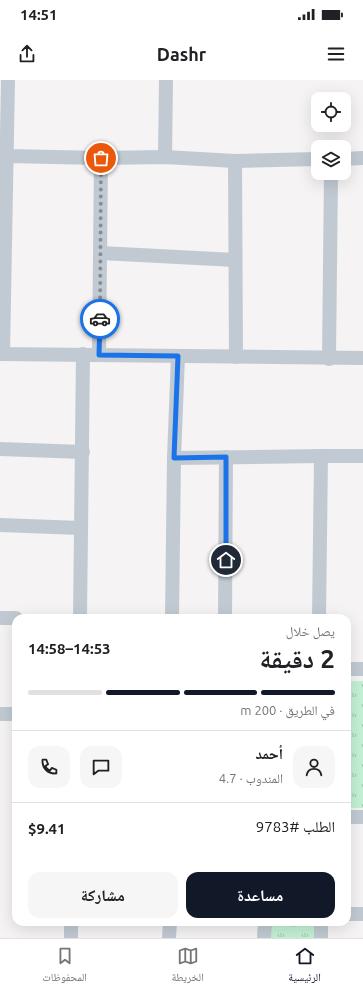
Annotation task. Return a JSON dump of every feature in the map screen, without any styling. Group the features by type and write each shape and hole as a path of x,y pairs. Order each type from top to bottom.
{"street":[{"path":"8,80 4,108 7,156 2,354 83,354 329,359 363,358"},
{"path":"165,157 166,80"},
{"path":"7,156 101,158 165,157 235,161 311,159"},
{"path":"99,355 101,158"},
{"path":"351,159 363,158"},
{"path":"235,161 236,357"},
{"path":"329,359 331,180"},
{"path":"100,253 235,260"},
{"path":"80,614 83,354"},
{"path":"172,614 174,458 178,356"},
{"path":"0,449 83,452"},
{"path":"319,614 322,456"},
{"path":"174,458 363,456"},
{"path":"226,457 226,614"},
{"path":"0,525 80,528"},
{"path":"0,618 12,618"},
{"path":"351,669 363,669"},
{"path":"0,714 12,714"},
{"path":"351,817 363,817"},
{"path":"351,914 363,914"},
{"path":"71,926 71,938"},
{"path":"169,938 170,926"},
{"path":"264,938 265,926"},
{"path":"321,926 321,938"}],"green space":[{"path":"351,681 363,681 363,808 351,808"},
{"path":"270,926 315,926 315,938 270,938"}],"way so far":[{"path":"100,319 101,158"}],"route":[{"path":"100,319 99,355 178,356 174,458 226,457 226,560"}]}
